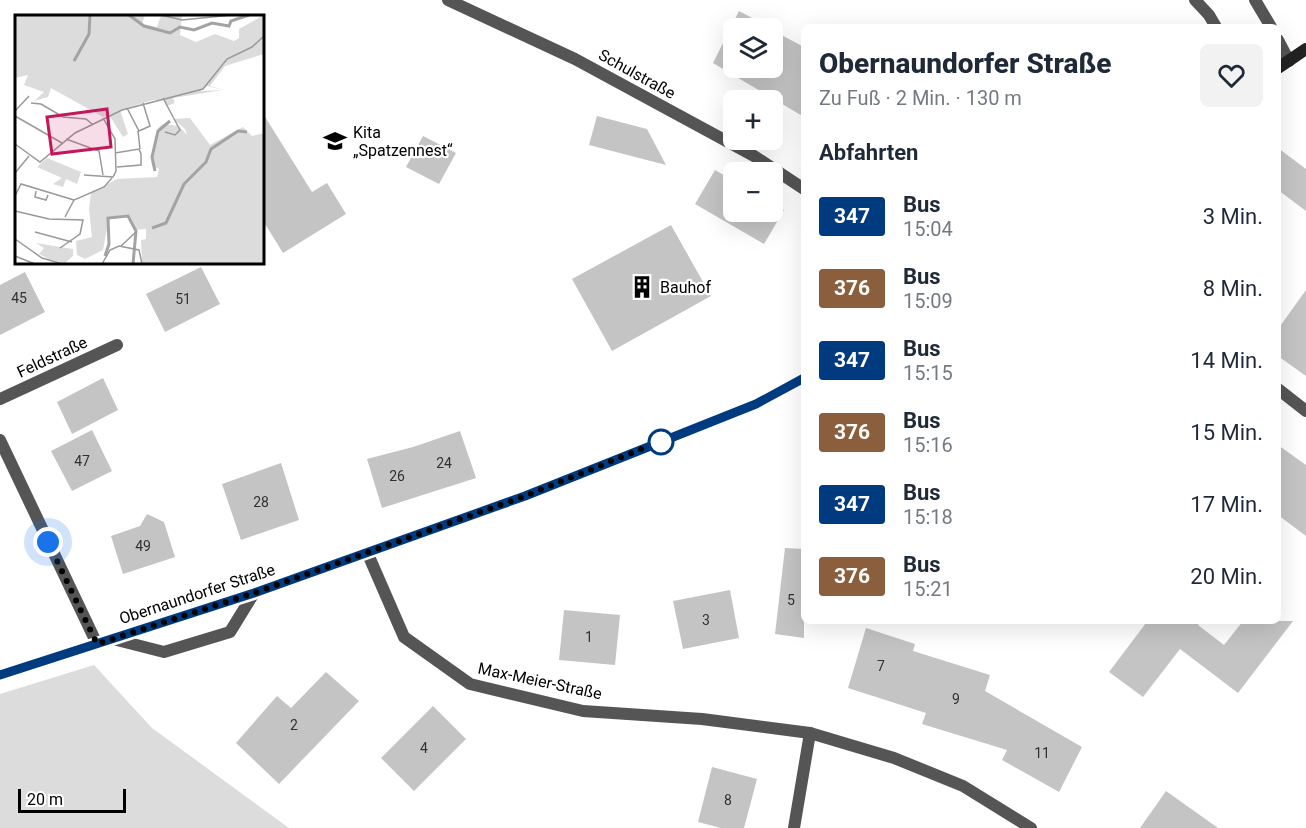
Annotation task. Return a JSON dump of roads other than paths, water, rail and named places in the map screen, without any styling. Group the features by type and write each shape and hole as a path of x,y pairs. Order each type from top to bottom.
{"street":[{"name":"Schulstraße","path":"448,0 575,59 754,156 801,187"},
{"path":"1195,0 1214,24"},
{"path":"1255,0 1269,24"},
{"path":"1283,65 1306,49"},
{"name":"Feldstraße","path":"0,399 117,345"},
{"name":"Obernaundorfer Straße","path":"0,675 254,593 525,496 756,404 801,380"},
{"path":"1281,391 1306,411"},
{"path":"0,440 97,644"},
{"name":"Max-Meier-Straße","path":"367,552 404,638 470,684 583,711 702,718 810,733 894,758 963,786 1031,828"},
{"path":"113,639 164,652 230,632 254,593"},
{"path":"794,828 810,733"}],"place":[{"name":"Kita „Spatzennest“","path":"335,141"},
{"name":"Bauhof","path":"642,287"}]}
